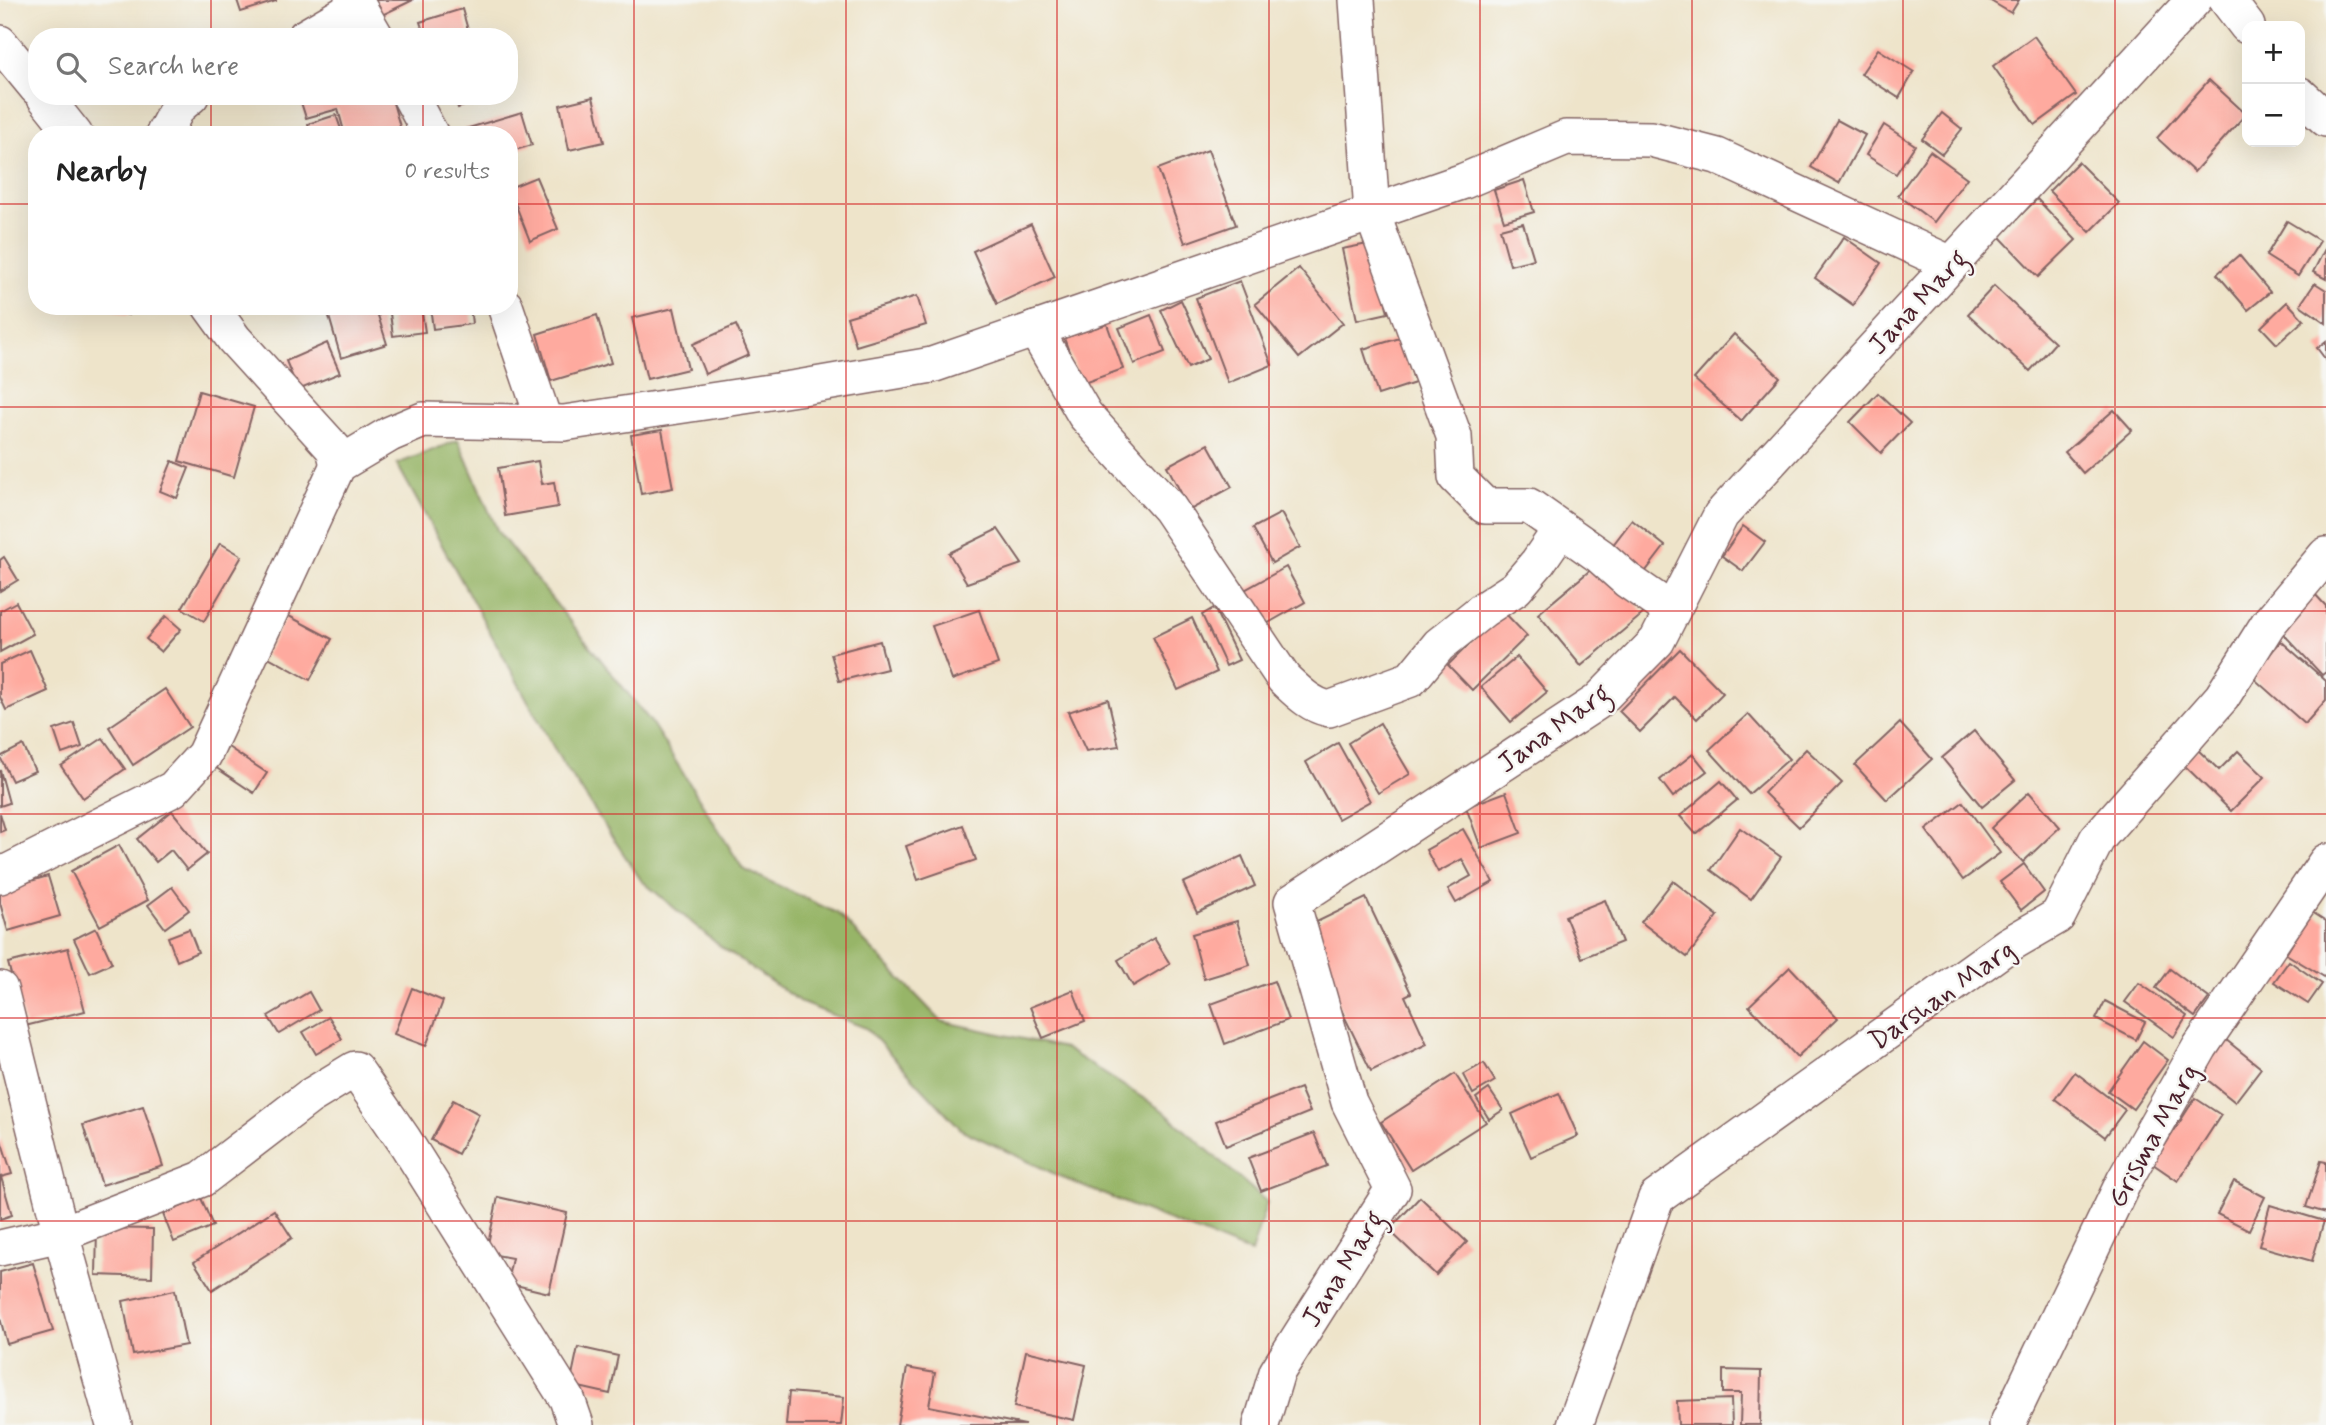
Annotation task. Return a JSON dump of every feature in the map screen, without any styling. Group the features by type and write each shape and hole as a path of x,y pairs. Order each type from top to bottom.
{"street":[{"path":"1357,0 1372,213 1454,436 1457,477 1485,506 1529,506 1672,611"},
{"name":"Jana Marg","path":"1261,1425 1277,1372 1393,1189 1349,1102 1292,902 1597,702 1657,641 1721,515 2194,0"},
{"path":"2228,0 2243,21"},
{"path":"318,28 355,3 370,28"},
{"path":"0,43 28,77"},
{"path":"2305,100 2326,119"},
{"path":"51,105 68,126"},
{"path":"168,126 180,105"},
{"path":"415,105 426,126"},
{"path":"0,876 173,789 204,755 338,465 390,434 423,420 564,423 932,365 1464,181 1566,138 1651,139 1717,156 1951,264"},
{"path":"217,315 234,339 334,449 338,465"},
{"path":"508,315 545,423"},
{"path":"1035,329 1085,415 1169,508 1284,680 1305,699 1319,707 1329,709 1411,679 1438,645 1516,588 1560,530"},
{"name":"Darshan Marg","path":"1575,1425 1656,1198 2008,945 2058,916 2097,839 2222,697 2268,624 2326,555"},
{"name":"Grisma Marg","path":"2007,1425 2130,1170 2200,1047 2326,862"},
{"path":"0,989 61,1234 114,1425"},
{"path":"0,1248 61,1234 202,1179 309,1097 355,1069 404,1140 567,1399 576,1425"}],"green space":[{"path":"458,440 498,532 651,722 743,869 837,913 941,1021 1064,1048 1162,1110 1267,1202 1251,1253 1072,1182 962,1130 866,1028 802,1003 721,947 641,880 559,757 397,464"}],"building":[{"path":"237,0 276,0 276,1 241,12"},
{"path":"370,0 413,0 378,17"},
{"path":"1989,0 2019,0 2011,13"},
{"path":"462,9 467,28 422,28 420,22"},
{"path":"2034,36 2076,95 2035,125 1993,66"},
{"path":"1878,49 1914,72 1899,98 1861,74"},
{"path":"2209,80 2242,110 2242,118 2194,172 2157,138"},
{"path":"593,97 604,142 569,150 560,105"},
{"path":"302,105 394,105 400,126 343,126 338,109 306,118"},
{"path":"522,112 532,145 518,149 518,126 475,126"},
{"path":"1942,113 1962,129 1942,154 1922,139"},
{"path":"336,115 340,126 309,126"},
{"path":"1837,120 1865,135 1839,183 1811,167"},
{"path":"1884,125 1915,145 1896,174 1866,155"},
{"path":"1208,150 1236,225 1185,243 1158,169"},
{"path":"1930,151 1967,178 1934,222 1898,195"},
{"path":"2078,162 2119,203 2090,232 2049,191"},
{"path":"536,177 558,229 530,241 518,211 518,184"},
{"path":"1524,180 1534,212 1504,221 1494,190"},
{"path":"2037,199 2076,240 2038,277 1999,236"},
{"path":"2287,221 2320,241 2298,276 2266,256"},
{"path":"1523,223 1534,259 1510,265 1500,229"},
{"path":"1031,224 1055,277 997,304 973,251"},
{"path":"1844,237 1881,263 1853,305 1815,278"},
{"path":"1373,243 1388,313 1357,320 1342,249"},
{"path":"2326,247 2326,279 2313,272"},
{"path":"2239,255 2270,292 2248,310 2217,274"},
{"path":"1299,268 1343,323 1299,358 1255,304"},
{"path":"1240,281 1272,365 1228,383 1196,298"},
{"path":"2315,283 2326,290 2326,323 2300,305"},
{"path":"1994,286 2055,343 2030,371 1968,314"},
{"path":"917,296 926,325 856,346 847,317"},
{"path":"1181,300 1208,359 1188,368 1161,310"},
{"path":"2287,302 2304,320 2277,344 2261,327"},
{"path":"674,308 688,369 647,379 632,318"},
{"path":"329,315 378,315 387,344 341,358"},
{"path":"390,315 422,315 425,332 393,336"},
{"path":"431,315 471,315 472,324 433,329"},
{"path":"597,315 611,363 551,381 537,334"},
{"path":"1151,315 1165,352 1134,364 1119,328"},
{"path":"1107,324 1123,369 1081,384 1064,338"},
{"path":"736,325 749,355 705,374 693,344"},
{"path":"1734,334 1780,377 1741,421 1694,379"},
{"path":"1400,338 1415,383 1378,395 1363,349"},
{"path":"2326,341 2326,360 2317,348"},
{"path":"327,343 340,373 298,390 286,361"},
{"path":"199,391 254,407 234,477 179,461"},
{"path":"1878,393 1910,423 1881,453 1850,422"},
{"path":"2114,410 2132,430 2083,473 2065,452"},
{"path":"662,430 673,488 641,494 631,435"},
{"path":"1208,444 1232,487 1190,510 1167,466"},
{"path":"172,461 189,468 177,498 160,491"},
{"path":"538,461 542,484 554,482 558,507 505,516 498,468"},
{"path":"1281,513 1300,547 1272,563 1253,528"},
{"path":"1632,520 1665,546 1642,576 1609,550"},
{"path":"1743,526 1765,542 1743,571 1722,556"},
{"path":"998,529 1022,564 967,583 949,553"},
{"path":"220,543 242,556 204,621 182,608"},
{"path":"4,557 18,580 0,591 0,560"},
{"path":"1600,562 1644,613 1581,666 1538,614"},
{"path":"1286,567 1305,602 1263,626 1243,591"},
{"path":"2313,592 2326,606 2326,672 2322,675 2276,626"},
{"path":"16,602 33,634 0,652 0,611"},
{"path":"1214,608 1239,660 1226,666 1202,615"},
{"path":"979,610 998,664 952,680 932,626"},
{"path":"1503,611 1527,636 1472,690 1448,665"},
{"path":"287,615 332,639 310,680 265,655"},
{"path":"166,616 181,629 161,652 146,639"},
{"path":"1192,618 1217,672 1178,690 1153,637"},
{"path":"880,641 887,669 839,681 831,654"},
{"path":"2281,641 2326,681 2326,700 2305,724 2251,676"},
{"path":"1680,649 1723,693 1697,719 1675,697 1640,732 1619,711"},
{"path":"30,650 48,691 6,710 0,697 0,664"},
{"path":"1517,657 1547,692 1511,722 1481,687"},
{"path":"165,689 190,727 133,765 109,727"},
{"path":"1108,699 1119,746 1086,751 1068,712"},
{"path":"1748,714 1789,759 1749,794 1709,750"},
{"path":"74,723 82,747 62,754 54,730"},
{"path":"1380,723 1410,774 1378,793 1348,743"},
{"path":"1900,723 1932,759 1887,800 1855,765"},
{"path":"1974,731 2015,780 1982,807 1942,758"},
{"path":"103,738 125,769 83,798 61,766"},
{"path":"1338,743 1370,801 1338,819 1306,762"},
{"path":"23,745 35,771 12,781 0,757"},
{"path":"228,747 267,773 254,793 215,767"},
{"path":"1806,749 1842,783 1799,827 1764,793"},
{"path":"2197,749 2219,770 2238,751 2265,777 2231,811 2182,763"},
{"path":"1693,754 1707,771 1673,797 1660,780"},
{"path":"0,770 9,803 0,806"},
{"path":"1721,781 1737,800 1696,834 1680,816"},
{"path":"1506,792 1521,833 1481,848 1466,807"},
{"path":"2029,792 2060,827 2023,862 1991,828"},
{"path":"1963,802 2000,853 1963,880 1926,830"},
{"path":"172,811 207,854 187,870 171,850 156,862 137,839"},
{"path":"0,813 5,830 0,832"},
{"path":"963,825 976,860 918,880 906,846"},
{"path":"1740,828 1781,857 1751,899 1711,870"},
{"path":"1463,829 1493,882 1456,903 1448,889 1471,876 1462,859 1438,872 1426,850"},
{"path":"119,845 148,900 100,926 71,871"},
{"path":"1242,856 1255,886 1197,913 1183,883"},
{"path":"2024,864 2044,892 2021,910 2000,882"},
{"path":"48,876 60,916 8,931 0,903 0,890"},
{"path":"1673,881 1718,916 1687,957 1641,922"},
{"path":"172,887 189,910 165,928 148,905"},
{"path":"1366,898 1411,993 1405,996 1427,1044 1371,1071 1302,929"},
{"path":"1605,900 1622,942 1582,958 1565,916"},
{"path":"2312,912 2326,921 2326,978 2286,954"},
{"path":"1237,921 1250,965 1204,979 1192,934"},
{"path":"96,928 112,963 90,973 74,939"},
{"path":"189,929 198,952 177,961 168,937"},
{"path":"1154,938 1170,964 1133,986 1118,960"},
{"path":"68,948 85,1011 25,1026 8,963"},
{"path":"2289,961 2322,984 2308,1004 2274,982"},
{"path":"1790,967 1838,1018 1797,1057 1749,1006"},
{"path":"2170,969 2209,998 2195,1017 2156,988"},
{"path":"1274,981 1288,1020 1225,1044 1211,1004"},
{"path":"2139,983 2187,1016 2174,1037 2125,1002"},
{"path":"412,988 443,1001 426,1046 394,1034"},
{"path":"1073,990 1085,1021 1043,1038 1030,1007"},
{"path":"309,992 319,1010 279,1034 268,1016"},
{"path":"2105,1001 2145,1022 2136,1040 2096,1019"},
{"path":"329,1017 342,1039 316,1054 303,1032"},
{"path":"2225,1039 2261,1068 2235,1102 2199,1073"},
{"path":"2143,1041 2168,1060 2133,1109 2108,1091"},
{"path":"1484,1063 1495,1081 1473,1094 1463,1075"},
{"path":"2075,1072 2125,1110 2105,1137 2055,1099"},
{"path":"1455,1074 1486,1122 1411,1170 1381,1122"},
{"path":"1300,1088 1310,1112 1226,1146 1216,1121"},
{"path":"1489,1089 1503,1110 1489,1119 1476,1098"},
{"path":"1559,1093 1578,1136 1531,1157 1512,1114"},
{"path":"2195,1098 2221,1115 2178,1181 2153,1164"},
{"path":"453,1100 479,1114 458,1154 431,1140"},
{"path":"143,1106 163,1166 102,1185 83,1125"},
{"path":"1314,1133 1327,1166 1261,1191 1248,1158"},
{"path":"0,1137 12,1174 1,1177 12,1215 0,1219"},
{"path":"2321,1161 2326,1162 2326,1213 2306,1207"},
{"path":"2234,1181 2265,1197 2249,1230 2217,1214"},
{"path":"498,1197 567,1213 549,1293 507,1283 512,1258 486,1253"},
{"path":"1420,1197 1467,1242 1436,1275 1389,1230"},
{"path":"201,1198 213,1226 174,1242 163,1214"},
{"path":"2270,1205 2324,1221 2312,1261 2259,1246"},
{"path":"274,1210 292,1238 212,1290 194,1262"},
{"path":"97,1228 153,1229 152,1277 96,1275"},
{"path":"33,1263 53,1331 7,1344 0,1318 0,1272"},
{"path":"175,1290 186,1345 133,1355 123,1301"},
{"path":"578,1347 618,1356 610,1394 570,1385"},
{"path":"1026,1351 1086,1365 1074,1420 1014,1407"},
{"path":"907,1368 935,1373 929,1406 1025,1425 897,1425"},
{"path":"1723,1370 1761,1371 1760,1425 1740,1425 1741,1393 1723,1393"},
{"path":"789,1392 844,1397 841,1425 786,1425"},
{"path":"1731,1399 1732,1425 1678,1425 1677,1401"}]}
